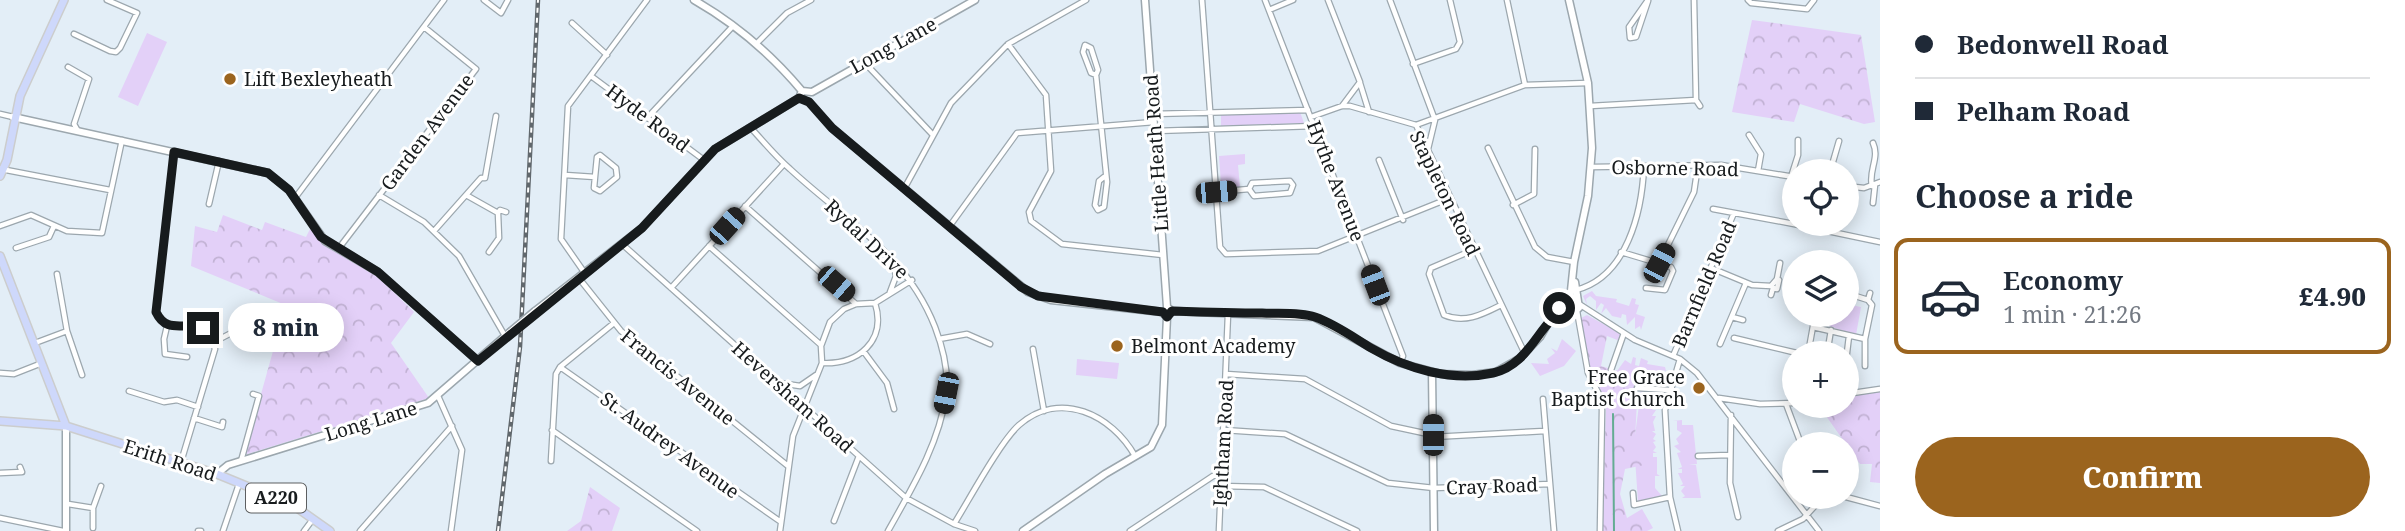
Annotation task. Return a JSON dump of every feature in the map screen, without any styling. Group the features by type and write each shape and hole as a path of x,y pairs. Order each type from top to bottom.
{"main road":[{"path":"1,172 13,117 27,78 64,0"},
{"path":"0,257 66,426"},
{"name":"Erith Road","path":"0,421 66,426 217,474 293,505 330,531"}],"street":[{"path":"74,34 116,52 137,13 107,0"},
{"path":"295,199 444,0"},
{"path":"484,0 502,15 508,0"},
{"name":"Francis Avenue","path":"647,0 568,106 561,239 581,275 614,323 788,466"},
{"path":"694,0 757,43 800,95 832,128 1021,287 1038,296 1167,312 1314,317 1400,363 1432,372 1472,375 1496,372 1525,355 1550,319 1573,307 1591,313 1624,333 1680,359 1718,398 1819,531"},
{"path":"757,43 787,13 811,0"},
{"name":"Long Lane","path":"812,92 975,0"},
{"path":"904,189 951,103 1008,44 1086,0"},
{"name":"Little Heath Road","path":"1023,531 1105,474 1151,447 1160,432 1167,312 1145,0"},
{"path":"1202,0 1220,247 1226,254 1318,251 1403,220 1450,198"},
{"name":"Hythe Avenue","path":"1265,0 1403,356 1400,363"},
{"path":"1269,9 1293,0"},
{"path":"1328,0 1369,112"},
{"path":"1390,0 1435,120 1427,149"},
{"path":"1413,64 1456,49 1460,42 1450,0"},
{"path":"1507,0 1525,85"},
{"path":"1569,0 1588,83 1590,106 1591,167 1574,262 1573,307 1588,373 1600,396 1602,410 1600,531"},
{"path":"1694,0 1696,100 1700,106"},
{"path":"1748,0 1751,3 1807,9 1814,0"},
{"path":"1648,1 1640,30 1636,37 1630,38 1629,27 1648,1"},
{"path":"572,23 607,55"},
{"path":"648,117 733,25"},
{"name":"Garden Avenue","path":"338,249 476,69 424,27"},
{"path":"1008,44 1044,90 1051,171 1029,212 1031,221 1062,244 1163,255"},
{"path":"1096,75 1091,73 1083,52 1085,45 1091,48 1098,70 1096,75 1104,177 1107,182 1104,207 1098,210 1095,205 1099,181 1104,177"},
{"path":"863,62 933,135"},
{"path":"68,67 87,75 90,83 73,128"},
{"name":"Hyde Road","path":"591,76 704,160"},
{"path":"1311,117 1342,106 1360,82"},
{"path":"1416,125 1525,85 1588,83"},
{"path":"800,95 812,92"},
{"path":"809,102 812,92"},
{"name":"Long Lane","path":"217,474 222,468 241,461 421,406 438,396 535,311 659,212 704,160 800,95"},
{"path":"1590,106 1696,100"},
{"name":"Stapleton Road","path":"1342,106 1416,125 1525,355"},
{"path":"949,228 1017,132 1101,126 1212,112 1308,110"},
{"path":"0,114 268,173 295,199 321,237 378,272 478,361"},
{"path":"434,231 481,178 485,178 494,119"},
{"path":"1155,131 1315,126"},
{"name":"Rydal Drive","path":"750,127 784,164 891,256 912,280 939,339 947,380 945,401 924,465 888,531"},
{"name":"Osborne Road","path":"1749,135 1761,154 1758,171"},
{"path":"0,226 31,215 67,231 102,233 122,139"},
{"name":"Osborne Road","path":"1797,159 1798,140"},
{"path":"1836,159 1839,141"},
{"path":"1874,143 1878,160 1870,179 1876,184"},
{"path":"1488,148 1531,242 1541,253 1574,262"},
{"path":"1513,205 1534,194 1535,149"},
{"path":"174,152 155,307 158,317 167,326 198,326 206,331 214,342 215,349 181,464"},
{"path":"600,155 616,167 617,177 600,191 594,188 595,177 597,158 600,155"},
{"path":"1379,160 1403,220"},
{"path":"209,204 219,161"},
{"path":"671,288 784,164"},
{"path":"1659,263 1694,192 1698,165"},
{"name":"Osborne Road","path":"1591,167 1721,165 1782,175"},
{"path":"1574,291 1605,278 1621,251 1640,208 1644,166"},
{"path":"1,172 110,190"},
{"path":"565,175 595,177"},
{"path":"1290,181 1293,185 1290,193 1254,195 1249,189 1252,183 1290,181"},
{"path":"1859,187 1876,184"},
{"path":"1873,203 1876,184"},
{"path":"1216,192 1249,189"},
{"path":"379,195 434,231 467,266 507,335"},
{"path":"466,195 498,213"},
{"path":"745,206 856,303"},
{"path":"1713,209 1782,222"},
{"path":"498,213 500,210 506,212"},
{"path":"489,252 499,238 498,213"},
{"name":"Barnfield Road","path":"1673,356 1734,213"},
{"path":"16,248 49,237 54,226"},
{"path":"1852,236 1880,242"},
{"name":"Heversham Road","path":"622,244 906,498 954,524 975,531"},
{"path":"709,246 821,346"},
{"path":"1473,250 1431,268 1429,274 1444,315 1454,319 1475,317 1501,305"},
{"path":"1621,251 1671,267 1673,271 1665,290 1646,288"},
{"path":"887,296 897,276 891,256"},
{"path":"1771,295 1773,288 1777,289 1780,279 1780,263"},
{"path":"1711,268 1746,284 1771,286 1780,279"},
{"path":"57,274 67,331 82,375"},
{"path":"780,531 793,436 819,373 822,363 821,346 830,322 844,309 856,303 875,303 912,280"},
{"path":"1720,344 1746,284"},
{"path":"1868,300 1870,293"},
{"path":"1859,297 1868,300 1872,305 1865,339 1865,366"},
{"path":"822,363 846,362 864,352 877,331 875,303"},
{"name":"Ightham Road","path":"1219,531 1228,313"},
{"path":"214,342 264,316"},
{"path":"1732,317 1743,320"},
{"path":"551,461 556,374 560,367 614,323"},
{"path":"167,326 164,339 166,354 187,356"},
{"path":"1810,341 1813,327 1865,339"},
{"path":"1829,341 1831,330"},
{"path":"35,343 67,331"},
{"path":"1611,370 1624,333"},
{"path":"939,339 967,334 990,344"},
{"path":"1848,341 1849,336"},
{"path":"1734,338 1782,349"},
{"path":"1033,349 1044,411"},
{"path":"1618,349 1626,353"},
{"path":"864,352 887,383 894,409"},
{"path":"1678,531 1670,497 1665,415 1669,390 1680,359"},
{"path":"0,373 14,374 43,363"},
{"name":"St. Audrey Avenue","path":"560,367 781,522"},
{"path":"1432,372 1434,531"},
{"path":"776,382 800,386 819,373"},
{"path":"1226,374 1305,379 1391,426 1433,436 1545,430"},
{"path":"1637,388 1669,390"},
{"path":"1859,392 1880,389"},
{"path":"130,390 164,402 177,400 198,407"},
{"path":"241,461 259,396 253,394"},
{"path":"438,396 463,450 451,531"},
{"path":"1718,398 1782,404"},
{"path":"1543,400 1554,531"},
{"path":"1736,400 1728,403 1730,483 1738,517"},
{"path":"954,524 1014,430 1029,418 1044,411 1086,410 1116,429 1135,457"},
{"path":"194,418 222,427 223,422"},
{"path":"360,531 452,425"},
{"path":"0,519 64,531 68,504 66,426"},
{"path":"552,430 697,531"},
{"name":"Cray Road","path":"1224,430 1285,434 1388,483 1434,488 1550,484"},
{"path":"1698,456 1729,455"},
{"path":"834,521 859,456"},
{"path":"0,473 22,473"},
{"path":"1130,531 1213,476 1222,474"},
{"path":"223,531 239,484"},
{"path":"93,528 93,508 101,486"},
{"path":"1221,486 1264,487 1357,531"},
{"path":"1633,492 1634,505 1670,497"},
{"path":"1859,500 1880,506"},
{"path":"68,504 93,508"},
{"path":"1778,531 1796,523 1811,509"},
{"path":"304,531 314,519"}],"green space":[{"path":"1752,20 1861,35 1875,122 1864,124 1800,104 1794,122 1732,112"},
{"path":"147,33 167,42 138,106 118,97"},
{"path":"1300,112 1304,123 1221,126 1221,114"},
{"path":"1245,154 1245,164 1238,165 1240,187 1225,188 1221,184 1219,156"},
{"path":"223,215 262,230 265,222 306,237 310,229 324,245 378,277 414,312 391,343 429,398 244,455 285,308 283,304 191,266 195,226 217,232"},
{"path":"1592,291 1596,296 1617,299 1616,302 1629,306 1632,298 1636,299 1635,304 1639,305 1636,314 1645,317 1641,330 1640,326 1635,329 1635,317 1627,325 1626,315 1622,314 1621,318 1612,316 1606,308 1601,314 1604,305 1601,303 1596,310 1596,301 1590,296 1586,299 1587,305 1583,296"},
{"path":"1587,315 1623,335 1620,341 1607,336 1601,366 1618,371 1621,388 1634,386 1637,400 1635,440 1640,445 1637,455 1648,460 1649,464 1625,469 1620,494 1627,518 1642,509 1653,528 1647,531 1602,531 1606,408 1590,369 1579,319"},
{"path":"1832,327 1857,327 1856,335"},
{"path":"1562,339 1576,351 1564,366 1540,376 1531,363 1549,364 1547,359 1555,353 1551,348 1557,351"},
{"path":"1633,357 1636,358 1635,365 1639,366 1641,358 1648,361 1647,364 1665,367 1666,371 1663,370 1662,375 1664,377 1660,380 1663,382 1657,382 1661,387 1650,387 1649,377 1643,380 1639,376 1634,378 1634,386 1620,388 1617,371 1625,360 1631,364"},
{"path":"1077,359 1119,363 1117,379 1076,375"},
{"path":"1641,390 1659,393 1654,398 1657,402 1652,403 1656,405 1652,410 1656,410 1652,416 1656,416 1653,422 1655,431 1652,431 1656,434 1653,439 1656,441 1653,442 1656,447 1653,451 1657,453 1653,453 1653,457 1657,457 1657,474 1660,476 1655,476 1655,488 1663,497 1638,502 1634,443"},
{"path":"1880,392 1880,483 1870,482 1872,464 1859,463 1859,432 1837,432 1827,418 1859,418 1859,395"},
{"path":"1682,420 1682,425 1693,425 1697,464 1689,465 1696,465 1701,498 1682,498 1685,496 1681,491 1685,486 1680,486 1683,484 1678,473 1682,473 1682,469 1678,469 1682,467 1677,453 1681,452 1674,446 1679,444 1676,439 1682,433 1677,430 1677,421 1673,421"},
{"path":"590,487 620,508 612,531 567,531 581,521"}],"waterway":[{"path":"1613,414 1614,531"}],"railway":[{"path":"498,531 520,347 538,0"}],"place":[{"name":"Lift Bexleyheath","path":"230,79"},
{"name":"Belmont Academy","path":"1117,346"},
{"name":"Free Grace Baptist Church","path":"1699,388"}],"route":[{"path":"203,328 194,325 176,328 167,326 158,317 155,307 174,152 268,173 276,178 289,190 316,232 325,241 378,272 440,330 478,361 535,311 642,228 685,185 715,149 799,98 809,102 832,128 1021,287 1051,300 1163,312 1167,317 1172,311 1300,314 1331,324 1400,363 1441,373 1472,375 1496,372 1525,355 1536,343 1550,319 1559,312 1568,310 1567,304 1559,308"}]}
